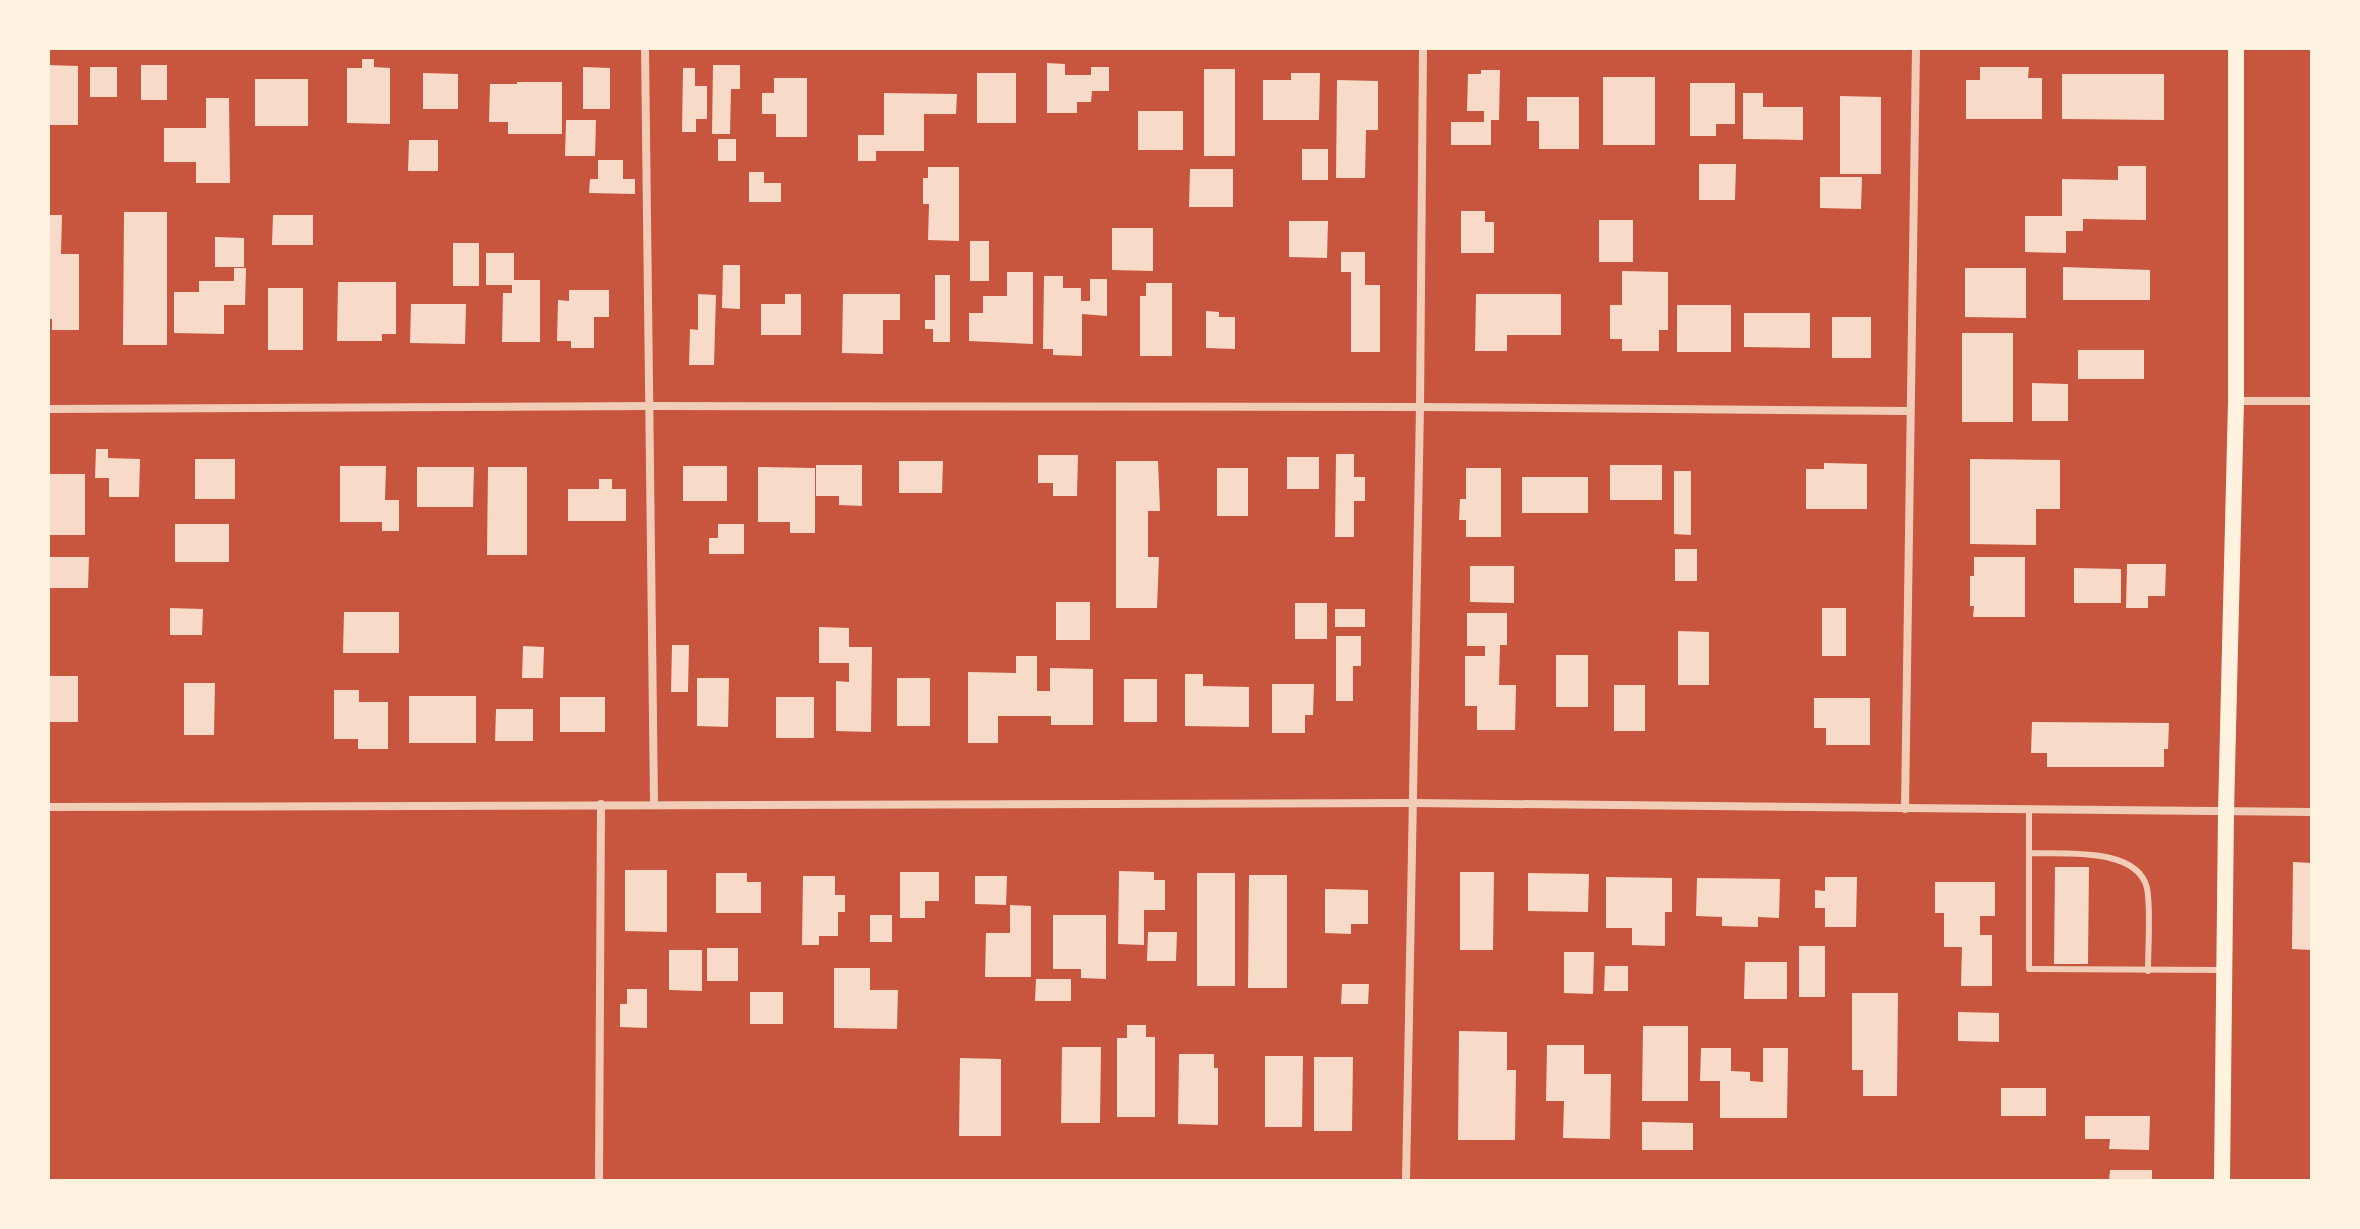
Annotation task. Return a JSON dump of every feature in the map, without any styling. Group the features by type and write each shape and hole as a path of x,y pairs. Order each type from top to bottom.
{"main road":[{"path":"2222,1181 2226,812 2236,401 2236,48"}],"street":[{"path":"645,48 654,803"},
{"path":"1406,1181 1423,48"},
{"path":"1905,809 1916,48"},
{"path":"2236,401 2312,401"},
{"path":"48,409 651,406 1910,411"},
{"path":"48,807 1412,803 2312,812"},
{"path":"599,1181 601,804"}],"lane":[{"path":"2029,810 2029,969 2224,970"},
{"path":"2029,853 2113,857 2134,866 2147,887 2148,971"}],"building":[{"path":"362,59 374,59 374,67 390,68 390,124 347,123 347,68 362,68"},
{"path":"1047,63 1065,64 1065,75 1091,75 1091,67 1109,67 1109,91 1092,91 1091,102 1077,102 1077,113 1047,113"},
{"path":"48,65 78,66 78,125 48,125"},
{"path":"141,65 167,65 167,100 141,100"},
{"path":"713,65 740,65 740,89 731,89 730,134 712,134"},
{"path":"90,67 117,67 117,97 90,97"},
{"path":"583,67 610,68 610,109 583,109"},
{"path":"1980,67 2029,67 2028,78 2042,78 2042,119 1966,119 1966,80 1980,80"},
{"path":"683,68 695,68 695,86 707,86 707,119 696,119 696,132 682,132"},
{"path":"1204,69 1235,69 1235,156 1204,156"},
{"path":"1481,70 1500,70 1499,120 1491,120 1491,145 1451,145 1451,122 1484,122 1484,111 1467,111 1468,74 1481,74"},
{"path":"423,73 458,74 458,109 423,109"},
{"path":"977,73 1016,73 1016,123 977,123"},
{"path":"1291,73 1320,73 1319,120 1263,120 1263,80 1291,80"},
{"path":"2062,74 2164,74 2164,120 2062,119"},
{"path":"1603,77 1655,77 1655,145 1603,145"},
{"path":"774,78 807,78 807,137 776,137 776,114 762,114 762,93 774,93"},
{"path":"255,79 308,79 308,126 255,126"},
{"path":"1337,80 1378,81 1378,130 1366,130 1365,178 1336,178"},
{"path":"562,82 562,134 508,134 508,122 489,122 490,84"},
{"path":"1690,83 1735,83 1735,124 1716,124 1716,136 1690,136"},
{"path":"884,93 957,94 956,114 924,114 924,151 876,151 876,161 858,161 858,135 884,135"},
{"path":"1743,93 1763,93 1763,107 1803,107 1803,140 1743,139"},
{"path":"1840,96 1881,97 1881,174 1840,174"},
{"path":"1527,97 1579,97 1579,149 1539,149 1539,121 1527,121"},
{"path":"206,98 229,98 230,183 196,183 196,162 164,162 164,128 206,128"},
{"path":"1138,111 1183,111 1183,150 1138,150"},
{"path":"566,120 596,120 595,156 565,156"},
{"path":"718,139 736,139 736,161 718,161"},
{"path":"409,140 438,140 438,171 408,171"},
{"path":"1302,149 1328,149 1328,180 1302,180"},
{"path":"598,160 623,160 623,179 635,179 635,194 589,193 590,179 598,179"},
{"path":"1699,164 1736,164 1735,200 1699,200"},
{"path":"2118,166 2146,166 2146,220 2083,219 2083,231 2066,231 2066,253 2025,252 2025,216 2062,216 2062,179 2118,180"},
{"path":"928,167 959,167 959,241 928,240 929,204 923,204 923,178 928,178"},
{"path":"1190,169 1233,169 1233,207 1189,207"},
{"path":"749,172 764,172 764,183 781,183 781,202 749,202"},
{"path":"1820,177 1862,177 1861,209 1820,208"},
{"path":"1461,211 1485,211 1485,222 1494,222 1494,253 1461,253"},
{"path":"124,212 167,212 167,345 123,345"},
{"path":"48,215 62,215 61,254 79,254 79,330 52,330 52,319 48,319"},
{"path":"273,215 313,215 313,245 272,245"},
{"path":"1599,220 1633,220 1633,262 1599,262"},
{"path":"1289,221 1328,221 1327,258 1289,257"},
{"path":"1112,228 1153,228 1153,271 1112,270"},
{"path":"215,237 244,238 244,267 215,267"},
{"path":"970,241 989,241 989,281 970,281"},
{"path":"453,243 479,243 479,286 453,286"},
{"path":"1341,252 1365,252 1365,285 1380,285 1380,352 1351,352 1351,272 1341,272"},
{"path":"486,253 514,253 514,280 540,280 540,342 502,342 503,293 512,293 512,285 486,285"},
{"path":"723,265 740,265 740,309 722,308"},
{"path":"2063,267 2150,270 2150,300 2063,300"},
{"path":"234,268 246,268 245,305 224,305 224,334 174,333 174,292 199,292 199,281 234,281"},
{"path":"1965,268 2026,268 2026,318 1965,317"},
{"path":"1622,271 1668,272 1668,330 1659,330 1659,351 1622,351 1622,339 1610,339 1610,305 1622,305"},
{"path":"1007,272 1033,272 1033,344 969,341 969,313 983,313 983,296 1007,296"},
{"path":"935,275 950,275 950,342 933,342 933,329 925,329 925,320 935,320"},
{"path":"1044,276 1063,276 1063,288 1081,288 1081,301 1090,301 1090,279 1107,279 1107,316 1082,314 1082,356 1053,355 1053,349 1043,349"},
{"path":"338,282 396,282 396,334 382,334 382,341 337,341"},
{"path":"1146,283 1172,283 1172,356 1140,356 1140,296 1146,296"},
{"path":"268,288 303,288 303,350 268,350"},
{"path":"569,290 609,290 609,317 594,317 594,348 571,348 571,341 557,341 558,300 569,301"},
{"path":"698,294 716,295 714,365 689,365 690,329 698,330"},
{"path":"785,294 801,294 801,335 761,335 761,304 785,304"},
{"path":"843,294 900,294 900,320 883,320 883,354 842,353"},
{"path":"1476,294 1561,294 1561,335 1507,335 1507,351 1475,351"},
{"path":"411,304 466,304 465,344 410,343"},
{"path":"1677,305 1731,305 1731,352 1677,352"},
{"path":"1206,311 1219,312 1219,317 1235,317 1235,349 1206,348"},
{"path":"1744,313 1810,313 1810,348 1744,347"},
{"path":"1832,317 1871,317 1871,358 1832,358"},
{"path":"1962,333 2013,333 2013,422 1962,422"},
{"path":"2078,350 2144,350 2144,379 2078,379"},
{"path":"2032,383 2068,384 2068,421 2032,421"},
{"path":"96,449 108,449 108,458 140,459 139,497 109,497 109,478 95,478"},
{"path":"1336,454 1354,454 1354,477 1365,477 1365,501 1354,501 1354,537 1335,537"},
{"path":"1038,455 1078,455 1077,496 1053,496 1053,483 1038,483"},
{"path":"1287,457 1319,457 1319,489 1287,489"},
{"path":"195,459 235,459 235,499 195,499"},
{"path":"1970,459 2060,460 2060,509 2036,509 2036,545 1970,544"},
{"path":"899,461 943,461 942,493 899,493"},
{"path":"1116,461 1158,461 1160,511 1148,511 1148,557 1159,557 1157,608 1116,608"},
{"path":"1824,463 1867,464 1867,509 1806,509 1806,469 1824,469"},
{"path":"816,465 862,465 862,506 839,505 839,496 816,496"},
{"path":"1610,465 1662,465 1662,500 1610,500"},
{"path":"340,466 386,466 385,500 399,500 399,531 382,531 382,522 340,522"},
{"path":"683,466 727,466 727,501 683,501"},
{"path":"417,467 474,467 473,507 417,507"},
{"path":"488,467 527,467 527,555 487,555"},
{"path":"758,467 815,468 815,533 790,533 790,522 758,522"},
{"path":"1217,468 1248,468 1248,516 1217,516"},
{"path":"1466,468 1501,468 1501,537 1466,537 1466,520 1459,520 1460,499 1466,499"},
{"path":"1674,471 1691,471 1691,535 1674,534"},
{"path":"48,474 85,474 85,535 48,535"},
{"path":"1522,477 1588,477 1588,513 1522,513"},
{"path":"599,479 612,479 612,489 626,489 626,521 568,521 568,489 599,489"},
{"path":"175,524 229,524 229,562 175,562"},
{"path":"718,524 744,524 744,554 709,554 709,538 718,538"},
{"path":"1675,549 1697,549 1697,581 1675,581"},
{"path":"48,557 89,557 88,588 48,588"},
{"path":"1974,557 2025,557 2025,617 1973,617 1970,576 1974,576"},
{"path":"2127,564 2166,564 2165,596 2148,596 2148,608 2126,608"},
{"path":"1470,566 1514,566 1514,603 1470,602"},
{"path":"2074,568 2121,569 2121,603 2074,603"},
{"path":"1056,602 1090,602 1090,640 1056,640"},
{"path":"1295,603 1327,603 1327,639 1295,639"},
{"path":"170,608 203,609 202,635 170,635"},
{"path":"1822,608 1846,608 1846,656 1822,656"},
{"path":"1335,609 1365,609 1365,627 1335,627"},
{"path":"344,612 399,612 399,653 343,653"},
{"path":"1467,613 1507,613 1507,645 1500,645 1499,685 1516,685 1515,730 1477,730 1477,706 1465,706 1465,656 1485,656 1485,646 1467,646"},
{"path":"819,627 849,628 849,647 872,647 871,732 836,731 836,681 849,682 849,663 819,663"},
{"path":"1678,631 1709,632 1709,685 1678,685"},
{"path":"1336,636 1361,636 1361,666 1353,666 1353,701 1336,701"},
{"path":"672,645 689,645 688,692 671,692"},
{"path":"523,646 544,647 543,678 522,678"},
{"path":"1556,655 1588,655 1588,707 1556,707"},
{"path":"1016,656 1037,656 1037,691 1050,691 1050,668 1093,669 1093,725 1051,725 1051,716 998,716 998,743 968,743 968,672 1016,673"},
{"path":"1185,674 1203,674 1203,686 1249,687 1249,727 1185,726"},
{"path":"48,676 78,676 78,722 48,722"},
{"path":"697,678 729,678 728,727 697,726"},
{"path":"897,678 930,678 930,726 897,726"},
{"path":"1124,679 1157,679 1157,722 1124,722"},
{"path":"184,683 215,683 214,735 184,735"},
{"path":"1272,684 1314,684 1313,715 1305,715 1305,733 1272,733"},
{"path":"1614,685 1645,685 1645,731 1614,731"},
{"path":"334,690 359,690 359,702 388,702 388,749 358,749 358,739 334,739"},
{"path":"409,696 476,696 476,743 409,743"},
{"path":"560,697 605,697 605,732 560,732"},
{"path":"776,697 814,697 814,738 776,738"},
{"path":"1814,698 1870,698 1870,745 1826,745 1826,728 1814,728"},
{"path":"496,709 533,709 533,741 495,741"},
{"path":"2032,722 2169,723 2164,767 2047,767 2047,753 2031,753"},
{"path":"2293,862 2312,863 2312,950 2292,949"},
{"path":"2055,867 2089,867 2088,964 2054,964"},
{"path":"625,870 667,870 667,932 625,931"},
{"path":"1119,871 1154,872 1154,880 1165,880 1165,910 1144,910 1144,945 1118,944"},
{"path":"900,872 939,872 939,901 925,901 925,918 900,918"},
{"path":"1460,872 1494,872 1493,950 1460,950"},
{"path":"716,873 747,873 747,882 761,882 761,913 716,913"},
{"path":"1197,873 1235,873 1235,986 1197,986"},
{"path":"1528,873 1589,874 1588,912 1528,911"},
{"path":"1249,875 1287,875 1287,988 1248,988"},
{"path":"803,876 835,876 835,895 845,895 845,912 838,912 838,936 819,936 819,945 802,945"},
{"path":"975,876 1007,876 1006,905 975,904"},
{"path":"1606,877 1672,878 1672,912 1665,912 1665,946 1632,945 1632,928 1606,928"},
{"path":"1825,877 1857,877 1856,927 1825,927 1825,908 1815,908 1815,890 1825,891"},
{"path":"1697,878 1780,879 1779,918 1758,917 1758,927 1722,926 1722,917 1696,916"},
{"path":"1935,882 1995,882 1995,916 1980,916 1980,935 1992,935 1992,986 1961,986 1962,947 1944,947 1944,913 1935,913"},
{"path":"1325,889 1368,890 1368,924 1351,924 1351,934 1325,933"},
{"path":"1010,905 1031,906 1031,977 985,977 986,933 1010,933"},
{"path":"870,915 892,915 892,942 870,942"},
{"path":"1053,915 1106,915 1106,979 1081,978 1081,969 1053,969"},
{"path":"1148,932 1177,932 1176,961 1147,961"},
{"path":"1799,946 1825,946 1825,997 1799,997"},
{"path":"707,948 738,948 738,981 707,981"},
{"path":"669,950 702,950 702,991 669,990"},
{"path":"1564,952 1594,952 1593,994 1564,993"},
{"path":"1745,962 1787,962 1787,999 1744,999"},
{"path":"1605,966 1628,966 1628,991 1604,991"},
{"path":"834,968 870,968 870,990 898,990 897,1029 834,1028"},
{"path":"1036,979 1071,979 1071,1001 1035,1001"},
{"path":"1342,984 1369,984 1368,1004 1341,1004"},
{"path":"627,989 647,989 647,1028 620,1027 620,1004 627,1004"},
{"path":"750,992 783,992 783,1024 750,1024"},
{"path":"1852,993 1898,993 1897,1096 1863,1096 1863,1070 1852,1070"},
{"path":"1958,1012 1999,1013 1999,1042 1958,1041"},
{"path":"1127,1025 1146,1025 1146,1037 1155,1037 1155,1117 1117,1117 1117,1038 1127,1038"},
{"path":"1643,1026 1688,1026 1688,1101 1642,1101"},
{"path":"1459,1031 1507,1032 1507,1070 1516,1070 1515,1140 1458,1140"},
{"path":"1547,1045 1584,1045 1584,1074 1611,1074 1610,1139 1563,1138 1564,1101 1546,1101"},
{"path":"1062,1047 1101,1047 1100,1123 1061,1123"},
{"path":"1701,1048 1731,1048 1731,1071 1750,1072 1750,1081 1763,1082 1763,1048 1788,1048 1787,1118 1720,1118 1720,1081 1700,1081"},
{"path":"1179,1054 1214,1054 1214,1068 1218,1068 1218,1125 1178,1124"},
{"path":"1265,1056 1303,1056 1302,1127 1265,1127"},
{"path":"1314,1057 1353,1057 1352,1131 1314,1131"},
{"path":"960,1058 1001,1059 1001,1136 959,1136"},
{"path":"2001,1088 2046,1088 2046,1116 2001,1116"},
{"path":"2085,1116 2150,1116 2149,1150 2109,1149 2110,1139 2085,1139"},
{"path":"1642,1122 1693,1123 1693,1150 1642,1150"},
{"path":"2110,1170 2152,1170 2152,1181 2109,1181"}]}
